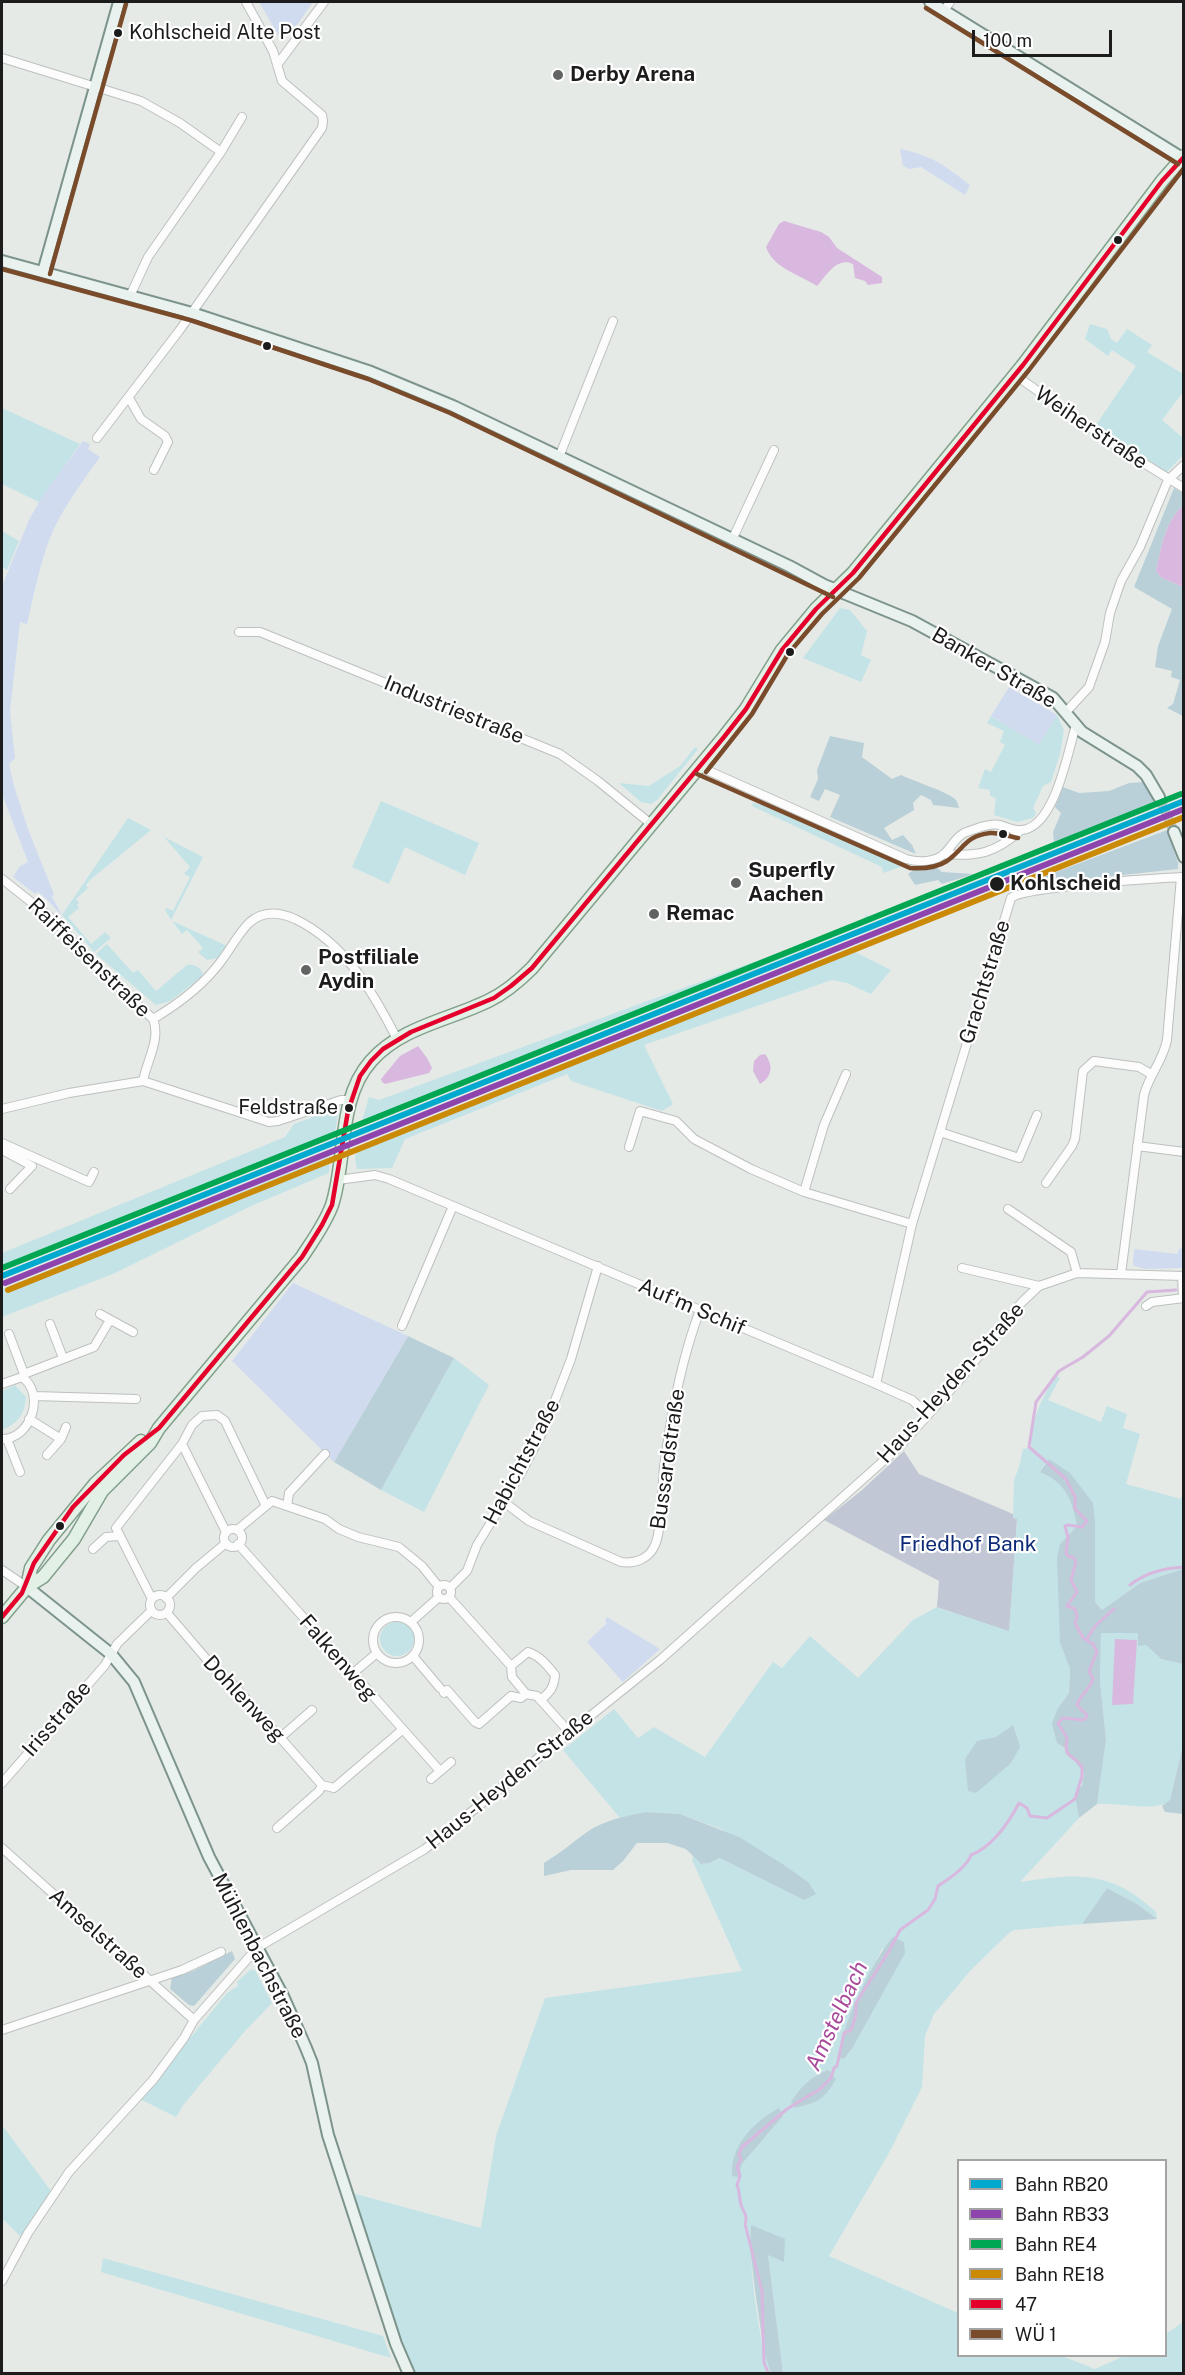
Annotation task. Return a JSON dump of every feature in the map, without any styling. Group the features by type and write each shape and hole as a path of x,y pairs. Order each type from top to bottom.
{"main road":[{"path":"2,1617 27,1587 43,1577 74,1539 102,1491 150,1443 159,1428 302,1257 322,1226 332,1205 351,1106 361,1075 370,1062 397,1038 488,1001 519,981 572,922 700,767 746,709 782,650 816,609 853,573 1015,375 1162,181 1183,158"},
{"path":"27,1587 34,1562 77,1505 106,1472 145,1437 159,1428"}],"street":[{"path":"43,272 119,2"},
{"path":"98,438 192,313 322,128 322,115 288,87 279,74 273,51 246,2"},
{"path":"277,66 324,2"},
{"path":"930,2 947,6 1142,135 1183,158"},
{"path":"2,58 141,101 159,110 221,152"},
{"path":"130,296 148,257 221,152 242,117"},
{"name":"Banker Straße","path":"2,261 192,313 371,372 453,406 836,590 912,621 1004,670 1053,698 1090,738 1137,766 1146,775 1159,796"},
{"path":"559,457 613,321"},
{"name":"Weiherstraße","path":"1015,375 1168,480 1184,488"},
{"path":"129,398 141,419 165,436 168,442 153,470"},
{"path":"732,540 774,450"},
{"path":"1066,712 1089,687 1105,642 1110,613 1121,582 1140,547 1168,480 1184,465"},
{"name":"Industriestraße","path":"239,632 260,632 560,754 651,824"},
{"path":"700,767 906,859 926,861 944,854 977,855 996,850 1020,831 1038,822 1050,806 1059,784 1076,725"},
{"path":"944,854 962,834 991,825 1020,831"},
{"path":"1174,832 1184,857"},
{"name":"Grachtstraße","path":"876,1384 912,1224 1011,898 1016,893 1040,890 1173,876 1182,877"},
{"path":"1121,1274 1144,1095 1151,1074 1162,1057 1167,1040 1182,877"},
{"name":"Raiffeisenstraße","path":"2,879 55,921 89,959 153,1018 157,1028 156,1036 143,1081"},
{"path":"153,1018 198,988 223,960 249,923 258,916 269,913 282,914 313,929 336,947 366,984 397,1038"},
{"path":"1046,1183 1075,1138 1083,1071 1086,1066 1094,1061 1139,1067 1151,1074"},
{"path":"804,1192 824,1125 846,1074"},
{"path":"2,1109 69,1093 143,1081 269,1122 341,1100 351,1106"},
{"path":"629,1147 640,1111 676,1121 694,1138 751,1169 804,1192 912,1224"},
{"path":"940,1131 1019,1158 1037,1115"},
{"path":"2,1143 89,1182 94,1172"},
{"path":"1137,1146 1184,1152"},
{"path":"2,1150 32,1166 10,1189"},
{"name":"Auf'm Schif","path":"338,1180 375,1175 390,1179 876,1384 912,1400 928,1415"},
{"path":"402,1326 453,1206"},
{"path":"1008,1209 1071,1252 1077,1273"},
{"name":"Habichtstraße","path":"450,1588 467,1571 477,1545 536,1446 571,1359 598,1266"},
{"name":"Haus-Heyden-Straße","path":"962,1268 1039,1286"},
{"name":"Haus-Heyden-Straße","path":"2,2281 28,2233 69,2172 153,2080 184,2038 194,2020 257,1948 425,1849 706,1621 899,1447 962,1377 1021,1303 1039,1286 1056,1278 1077,1273 1183,1276 1183,1293 1146,1306"},
{"name":"Bussardstraße","path":"504,1502 529,1521 621,1562 639,1561 650,1553 656,1541 676,1394 700,1310"},
{"path":"100,1314 133,1332"},
{"path":"2,1384 94,1347 110,1320"},
{"path":"50,1324 63,1358"},
{"path":"9,1334 23,1376 31,1386 34,1396 34,1405 29,1419 19,1432 4,1439 20,1472"},
{"path":"34,1396 136,1399"},
{"path":"152,1599 116,1528 182,1444 192,1425 202,1416 217,1415 225,1422 266,1506"},
{"path":"29,1419 61,1439"},
{"path":"47,1455 61,1439 66,1427"},
{"path":"182,1444 226,1533"},
{"path":"286,1506 289,1493 325,1454"},
{"path":"237,1530 272,1501 325,1519 339,1529 358,1537 399,1547 422,1566 439,1587"},
{"path":"231,1529 237,1530 241,1535 238,1544 233,1546 226,1543 224,1538 226,1533 231,1529"},
{"path":"93,1550 106,1538 119,1536"},
{"path":"166,1598 196,1568 226,1543"},
{"name":"Falkenweg","path":"238,1544 440,1771"},
{"path":"2,1570 27,1587"},
{"path":"439,1587 446,1585 450,1588 449,1597"},
{"name":"Mühlenbachstraße","path":"27,1587 111,1654 134,1682 209,1857 283,1996 312,2063 328,2135 396,2344 409,2373"},
{"path":"439,1587 437,1591 439,1597"},
{"path":"158,1595 166,1598 170,1604 166,1613 160,1616 151,1611 149,1604 152,1599 158,1595"},
{"path":"439,1597 443,1599 449,1597"},
{"path":"411,1622 439,1597"},
{"path":"449,1597 511,1666 512,1677 526,1694 537,1696 570,1733"},
{"name":"Irisstraße","path":"2,1783 105,1665 117,1644 151,1611"},
{"name":"Dohlenweg","path":"166,1613 221,1676 231,1682 281,1737 322,1785"},
{"path":"392,1617 405,1617 411,1622 420,1638 419,1648 405,1663 387,1662 373,1646 374,1631 381,1622 392,1617"},
{"path":"511,1666 528,1652 538,1655 546,1664 555,1675 555,1683 551,1691 540,1700"},
{"path":"352,1674 377,1653"},
{"path":"413,1656 442,1690 447,1690 479,1724 511,1696 521,1698 526,1694"},
{"path":"281,1737 312,1710"},
{"path":"277,1828 319,1791 322,1785 334,1788 402,1730"},
{"path":"431,1779 452,1762"},
{"name":"Amselstraße","path":"2,1848 194,2020"},
{"path":"2,2030 182,1970 221,1952"},
{"path":"2,2019 11,2027"}],"shaded area":[{"path":"259,2 313,2 290,35 279,36"},
{"path":"900,149 930,158 953,172 970,185 965,195 921,167 910,169 903,166"},
{"path":"784,221 821,232 829,237 837,248 882,277 882,283 868,285 865,281 855,278 853,264 847,262 832,268 817,286 781,266 766,247 779,224"},
{"path":"1090,324 1107,329 1111,339 1117,343 1127,329 1152,345 1147,352 1183,374 1183,392 1162,420 1183,438 1183,455 1167,472 1096,425 1136,366 1112,350 1108,356 1085,339"},
{"path":"2,408 80,444 39,502 2,484"},
{"path":"83,441 90,444 88,449 100,457 74,494 52,533 44,555 27,624 20,622 10,711 15,758 9,764 14,786 29,832 54,894 52,897 62,915 41,894 38,892 35,894 13,877 20,866 28,862 2,794 2,586 29,520 43,495"},
{"path":"1174,488 1183,493 1183,506 1168,527 1156,571 1162,578 1183,587 1183,716 1167,708 1173,704 1180,680 1171,677 1172,671 1155,667 1158,646 1172,609 1134,587"},
{"path":"1183,506 1183,587 1162,578 1156,571 1168,527"},
{"path":"2,531 19,541 7,570 2,566"},
{"path":"840,608 850,610 867,631 861,655 871,660 861,682 803,658"},
{"path":"1009,687 1057,715 1039,745 991,716"},
{"path":"1057,715 1064,730 1060,754 1051,782 1043,786 1033,808 1036,813 1033,818 1017,822 994,815 996,798 990,796 990,790 978,788 985,769 991,772 1005,745 1000,742 1004,731 987,723 991,716 1039,745"},
{"path":"830,736 864,743 862,757 892,779 901,775 952,796 959,808 933,805 931,800 921,795 913,803 914,810 884,828 892,840 903,835 916,854 830,817 840,795 825,789 819,801 810,797 818,779 817,770"},
{"path":"695,747 698,749 657,800 651,804 641,802 619,783 649,786 680,766"},
{"path":"1144,782 1157,803 1054,843 1053,832 1061,813 1055,807 1063,787 1079,793 1109,791 1129,783"},
{"path":"381,801 479,843 465,875 405,847 389,884 352,867"},
{"path":"753,803 777,808 891,859 901,867 883,873 882,867 752,806"},
{"path":"128,818 151,830 90,880 86,885 88,888 76,899 79,908 68,917 91,944 105,932 111,938 94,952 62,915"},
{"path":"1167,830 1178,869 1040,884 1043,877"},
{"path":"164,837 203,857 171,920 165,910 167,908 173,911 190,877 184,874 190,867"},
{"path":"935,866 942,872 974,874 942,884 938,880 915,885 908,874 918,867"},
{"path":"866,915 876,920 361,1124 369,1097 379,1100 862,922"},
{"path":"172,921 226,946 218,958 207,960 198,952 203,948 187,930 182,934"},
{"path":"107,944 133,973 138,970 156,991 187,965 198,967 203,976 170,1001 156,1005 96,954"},
{"path":"849,949 891,970 871,994 847,983 832,980 644,1045 673,1104 662,1111 571,1081 567,1074 405,1139 392,1168 357,1169 355,1159 357,1148"},
{"path":"418,1046 432,1068 429,1073 385,1084 382,1082 381,1079 400,1056"},
{"path":"765,1054 770,1070 767,1078 760,1084 753,1071 754,1061 760,1055"},
{"path":"335,1109 338,1114 334,1137 2,1271 2,1253 285,1137 294,1124"},
{"path":"330,1156 329,1173 251,1206 115,1273 2,1317 2,1289"},
{"path":"1183,1245 1183,1268 1144,1269 1133,1265 1134,1249 1177,1254"},
{"path":"293,1283 408,1336 334,1462 232,1361"},
{"path":"408,1336 454,1358 381,1490 334,1462"},
{"path":"454,1358 489,1385 424,1512 381,1490"},
{"path":"1056,1376 1060,1378 1048,1400 1101,1422 1107,1406 1127,1414 1123,1428 1140,1434 1126,1484 1181,1499 1183,1490 1183,1569 1140,1583 1102,1610 1095,1602 1095,1522 1049,1459 1047,1461 1042,1459 1046,1462 1040,1472 1062,1487 1070,1500 1077,1526 1060,1544 1060,1643 1070,1669 1069,1693 1058,1708 1057,1743 1074,1759 1084,1779 1076,1794 1079,1818 1020,1882 1076,1876 1108,1882 1140,1898 1156,1912 1157,1919 1137,1904 1107,1888 1082,1924 1014,1930 970,1971 934,2014 925,2036 922,2087 890,2151 829,2256 957,2313 957,2357 1065,2357 1095,2369 1122,2357 1167,2357 1167,2333 1183,2322 1183,2373 783,2373 768,2255 751,2226 752,2272 756,2306 764,2351 771,2373 412,2373 397,2337 352,2193 481,2228 496,2136 545,1998 742,1971 692,1860 693,1856 701,1864 720,1858 804,1900 759,1851 721,1829 680,1814 646,1812 620,1818 563,1750 614,1709 638,1738 654,1727 705,1757 773,1662 782,1668 810,1636 858,1678 913,1620 937,1607 1009,1630 1017,1519 1013,1518 1014,1480 1023,1449 1027,1448 1035,1453 1031,1446 1031,1436 1041,1403","holes":["882,1949 904,1953 853,2047 844,2059 839,2058 849,2019","783,2116 742,2164 732,2167 740,2145 748,2133"]},
{"path":"15,1385 26,1397 24,1408 12,1425 2,1430 2,1391"},
{"path":"1049,1459 1070,1473 1093,1503 1095,1602 1102,1610 1140,1583 1183,1569 1183,1664 1161,1659 1146,1645 1138,1646 1138,1633 1101,1633 1100,1681 1106,1740 1097,1804 1079,1818 1075,1794 1082,1785 1084,1774 1067,1750 1057,1743 1052,1723 1058,1708 1069,1693 1070,1669 1060,1643 1057,1558 1060,1544 1077,1526 1070,1500 1062,1487 1040,1472"},
{"path":"607,1617 660,1649 623,1682 587,1642 607,1623 605,1621"},
{"path":"397,1622 409,1627 414,1639 409,1651 397,1656 385,1651 380,1639 385,1627"},
{"path":"1101,1632 1139,1633 1146,1645 1161,1659 1183,1664 1183,1745 1170,1800 1164,1804 1147,1806 1097,1804 1106,1740 1100,1681"},
{"path":"1115,1639 1137,1640 1133,1704 1112,1705"},
{"path":"1013,1725 1020,1747 1011,1763 976,1793 968,1791 965,1759 977,1741 996,1737"},
{"path":"1183,1745 1183,1814 1165,1812 1162,1806 1170,1800"},
{"path":"646,1812 680,1814 739,1837 808,1882 816,1894 804,1900 720,1858 701,1864 686,1849 667,1843 637,1843 613,1870 571,1870 544,1876 544,1863 594,1828 615,1819"},
{"path":"1107,1888 1137,1904 1157,1919 1082,1924"},
{"path":"893,1937 904,1942 905,1953 853,2047 844,2059 839,2058 844,2031 859,1995 877,1960"},
{"path":"232,1951 235,1959 194,2006 189,2005 170,1989 172,1977 193,1971"},
{"path":"250,1970 255,1970 272,2003 245,2031 184,2104 176,2117 140,2099 227,1993 238,1986 237,1982"},
{"path":"828,2070 836,2079 828,2092 819,2100 794,2108 791,2102 803,2087 816,2075"},
{"path":"779,2108 783,2116 742,2164 738,2177 732,2176 735,2154 745,2136 761,2120"},
{"path":"2,2125 51,2191 22,2238 2,2218"},
{"path":"751,2225 785,2239 784,2262 768,2255 783,2373 771,2373 764,2352 750,2248"},
{"path":"103,2258 383,2336 391,2358 101,2272"}],"green space":[{"name":"Friedhof Bank","path":"904,1451 919,1474 1013,1514 1013,1518 1017,1519 1009,1631 937,1607 939,1581 824,1520 861,1491"}],"waterway":[{"name":"Amstelbach","path":"769,2374 764,2363 762,2291 737,2185 740,2176 737,2166 741,2160 739,2154 742,2147 787,2109 820,2089 831,2078 837,2066 844,2033 851,2030 856,2015 856,2003 900,1930 928,1910 935,1899 938,1886 962,1868 971,1855 994,1840 1019,1803 1027,1808 1030,1816 1047,1818 1075,1799 1082,1776 1082,1767 1066,1750 1067,1738 1058,1723 1063,1718 1083,1720 1086,1718 1087,1715 1077,1705 1093,1679 1089,1671 1097,1652 1093,1644 1083,1638 1075,1623 1077,1617 1075,1609 1067,1606 1077,1592 1071,1580 1076,1562 1066,1553 1068,1537 1065,1526 1082,1527 1087,1521 1075,1509 1075,1497 1066,1479 1029,1447 1036,1402 1059,1371 1083,1357 1109,1336 1147,1292 1176,1290"},
{"path":"1130,1585 1156,1572 1184,1567"},
{"path":"1086,1640 1096,1625 1114,1609"}],"tunnel":[{"path":"1159,797 1174,832"}],"rail line":[{"name":"RE4","path":"2,1268 1181,794"},
{"name":"RB20","path":"2,1276 1184,801"},
{"name":"RB33","path":"5,1283 1184,809"},
{"name":"RE18","path":"8,1290 1184,817"}],"transit line":[{"path":"50,274 126,4"},
{"path":"926,8 1178,164"},
{"name":"47","path":"2,1617 22,1593 34,1563 73,1507 124,1455 159,1428 302,1257 332,1205 348,1111 360,1076 371,1061 383,1049 411,1032 494,998 532,968 724,737 746,709 782,650 816,609 853,573 1023,365 1162,181 1184,157"},
{"path":"706,772 752,714 788,654 822,614 859,578 1029,370 1184,168"},
{"path":"2,269 190,320 368,379 450,413 833,597"},
{"path":"697,774 910,868 929,867 943,863 970,840 982,835 997,833 1018,838"}],"place":[{"name":"Kohlscheid Alte Post","path":"118,33"},
{"name":"Derby Arena","path":"558,75"},
{"name":"Superfly Aachen","path":"736,883"},
{"name":"Kohlscheid","path":"997,884"},
{"name":"Remac","path":"654,914"},
{"name":"Postfiliale Aydin","path":"306,970"},
{"name":"Feldstraße","path":"349,1108"}]}
